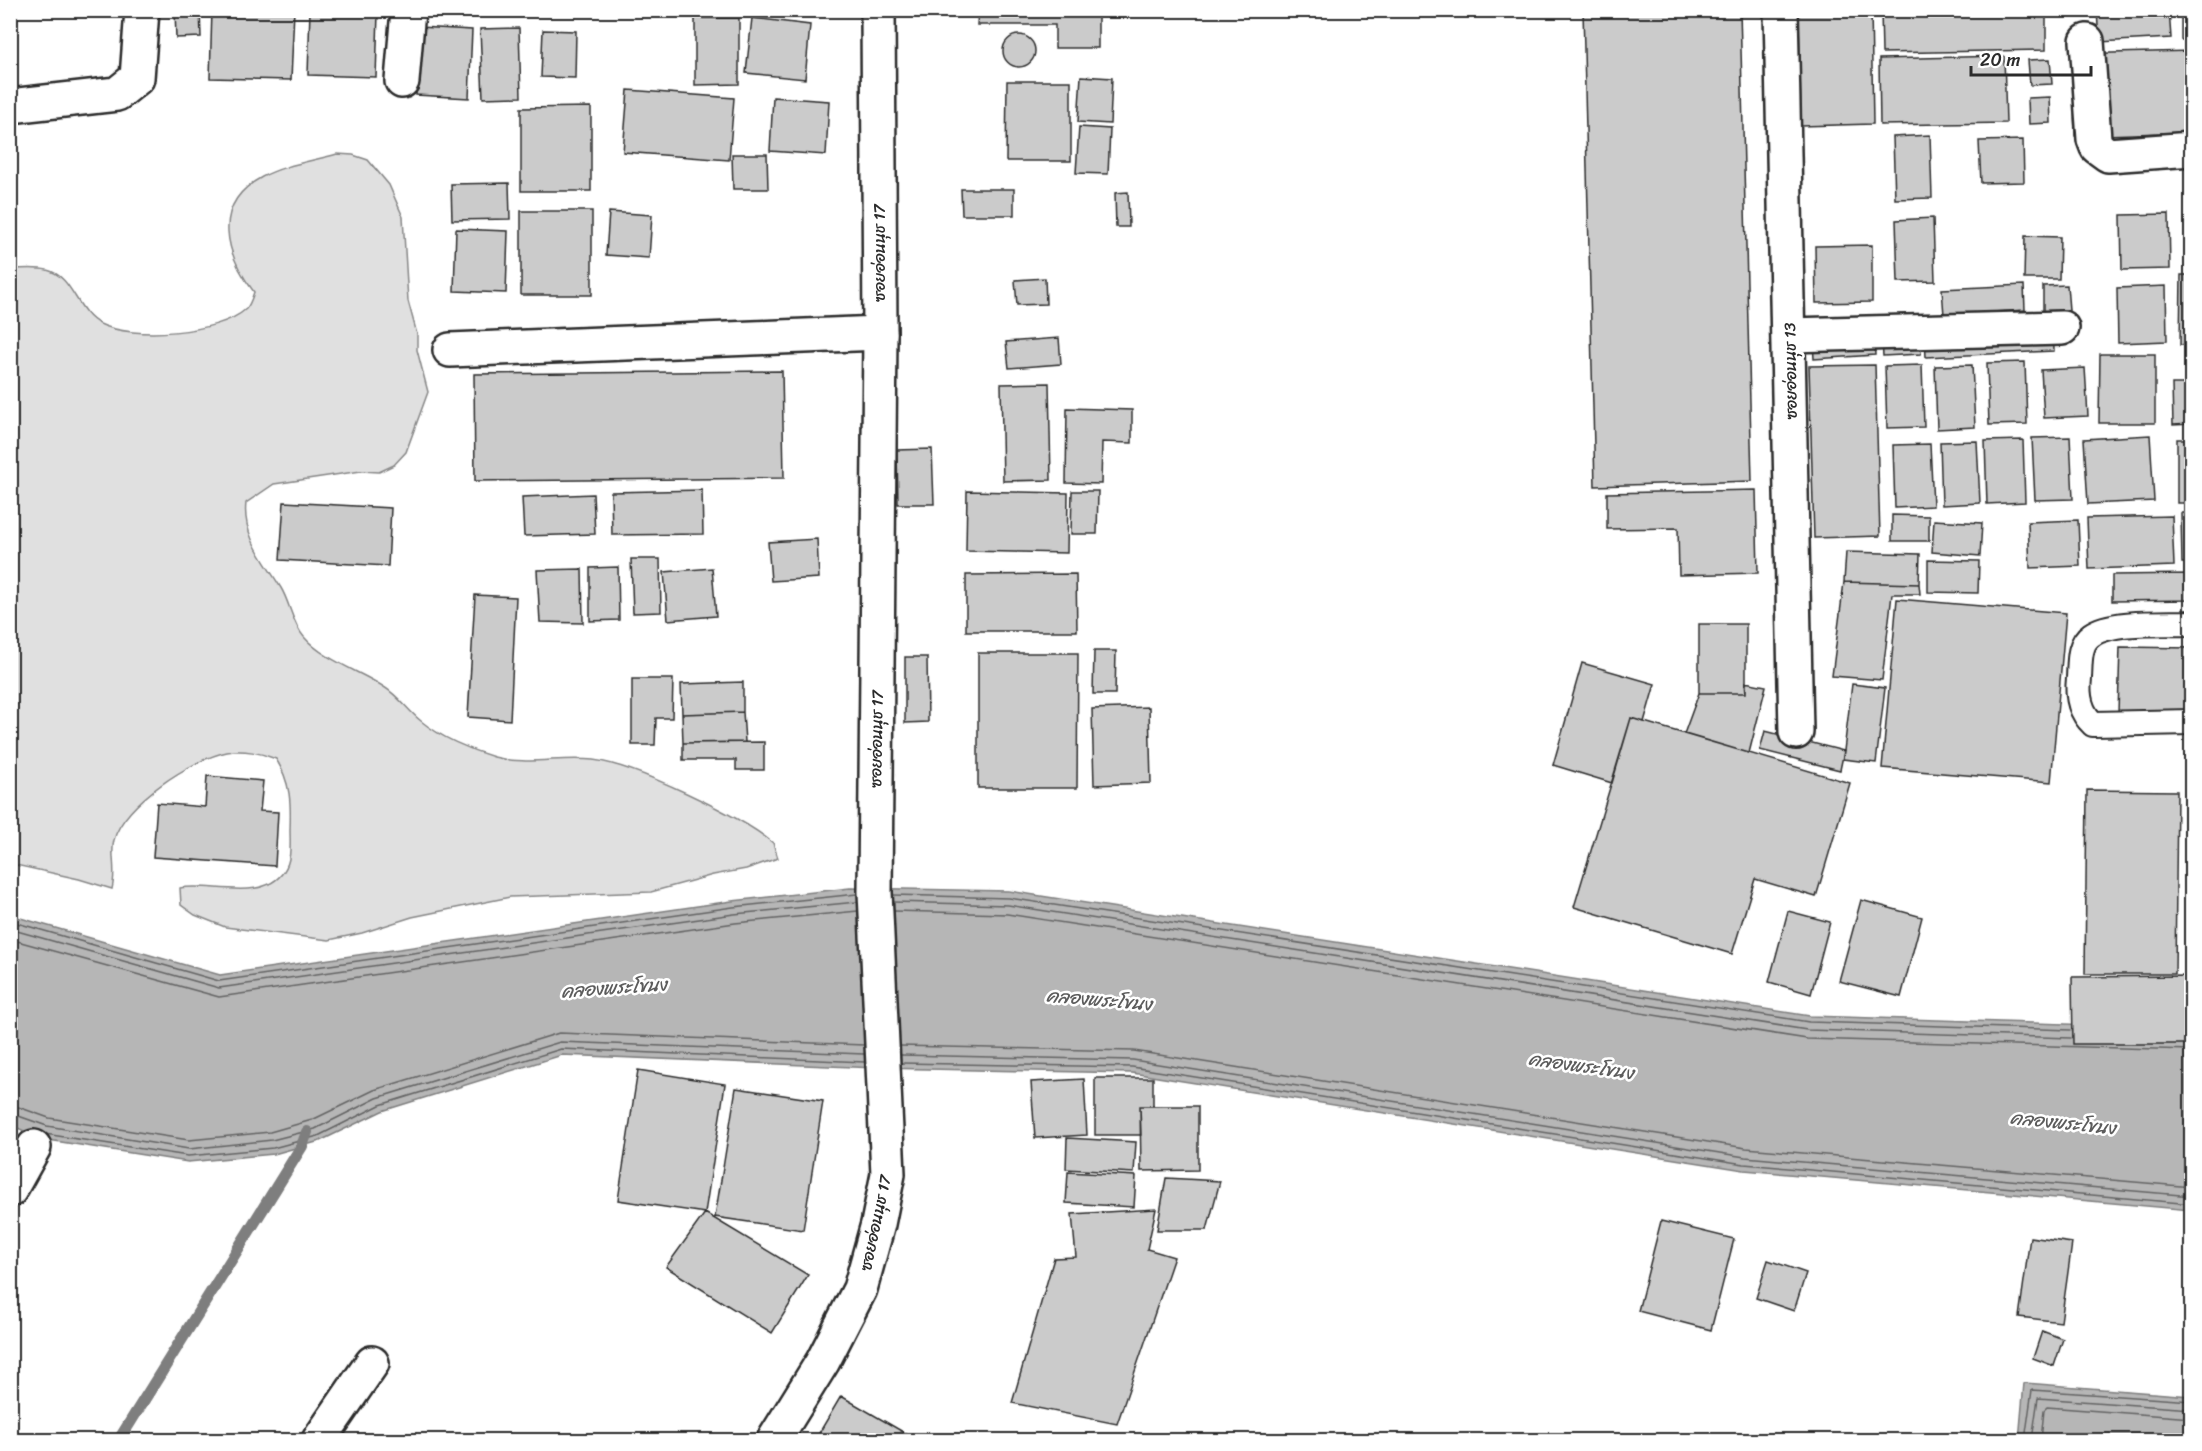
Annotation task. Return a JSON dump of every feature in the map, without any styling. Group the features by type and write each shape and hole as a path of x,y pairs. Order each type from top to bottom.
{"street":[{"path":"10,106 117,94 137,78 142,10"},
{"path":"402,81 408,10"},
{"name":"ซอยอ่อนนุช 17","path":"774,1440 823,1361 860,1289 878,1224 888,1174 875,892 880,333 878,10"},
{"name":"ซอยอ่อนนุช 13","path":"1781,10 1790,335 1796,732"},
{"path":"2087,42 2094,139 2100,150 2108,155 2192,149"},
{"path":"1790,335 2062,328"},
{"path":"450,350 880,333"},
{"path":"10,1190 34,1147"},
{"path":"319,1440 372,1363"}],"lane":[{"path":"2192,623 2116,626 2091,635 2081,651 2078,692 2085,716 2093,724 2192,722"}],"shaded area":[{"path":"337,154 353,155 368,160 389,185 403,217 408,301 428,392 406,452 394,465 379,472 361,471 274,484 246,503 251,537 281,588 300,631 321,652 384,687 421,721 456,742 506,760 593,760 634,771 687,793 737,819 773,843 778,858 746,869 713,875 651,892 510,897 412,917 362,933 329,940 225,927 195,915 181,905 180,888 250,889 263,886 275,881 284,871 290,851 290,802 285,776 281,768 276,759 259,753 239,751 212,756 178,773 144,798 131,812 120,826 114,840 112,889 11,864 11,269 47,270 56,274 63,279 92,318 114,329 153,333 175,332 216,324 246,309 254,292 244,278 231,247 228,231 229,216 235,202 246,188 262,177 289,166"}],"water":[{"name":"คลองพระโขนง","path":"850,888 1009,891 1810,1016 2191,1028 2191,1210 1744,1170 1132,1073 877,1068 562,1055 382,1111 320,1141 274,1154 188,1162 42,1139 11,1125 10,915 220,975 732,901"},
{"path":"2024,1383 2191,1396 2191,1440 2019,1440"}],"building":[{"path":"175,10 200,10 201,37 176,38"},
{"path":"212,10 294,10 291,80 210,78"},
{"path":"310,10 378,13 376,77 308,75"},
{"path":"424,10 460,10 459,15 424,14"},
{"path":"978,10 1098,10 1098,48 1055,48 1055,25 977,25"},
{"path":"1583,10 1740,10 1752,481 1595,486"},
{"path":"1799,10 1871,10 1873,124 1801,126"},
{"path":"1881,10 2046,10 2046,50 1882,53"},
{"path":"2097,10 2169,10 2171,38 2099,42"},
{"path":"2181,10 2192,10 2192,40 2181,40"},
{"path":"695,18 739,18 739,84 695,85"},
{"path":"752,18 810,25 805,79 746,73"},
{"path":"419,27 472,30 469,98 416,95"},
{"path":"519,28 521,97 483,98 480,29"},
{"path":"543,30 576,31 575,78 541,77"},
{"path":"1019,35 1031,39 1035,51 1031,63 1019,67 1007,63 1003,51 1007,39"},
{"path":"2192,51 2192,132 2075,136 2072,54"},
{"path":"2004,56 2006,123 1880,125 1879,59"},
{"path":"2050,59 2052,84 2030,85 2028,60"},
{"path":"1081,76 1112,78 1110,124 1078,122"},
{"path":"1007,81 1071,81 1071,161 1006,161"},
{"path":"628,90 734,98 729,160 623,152"},
{"path":"773,97 829,101 826,155 770,151"},
{"path":"2050,97 2051,123 2029,124 2028,98"},
{"path":"591,107 591,191 521,191 521,108"},
{"path":"1079,127 1110,129 1108,174 1076,173"},
{"path":"1930,135 1932,198 1895,199 1893,137"},
{"path":"2023,140 2024,182 1981,183 1979,141"},
{"path":"732,154 767,154 768,189 733,189"},
{"path":"509,183 510,219 452,220 451,184"},
{"path":"961,189 1014,189 1014,215 962,215"},
{"path":"1128,192 1129,227 1116,227 1115,193"},
{"path":"521,211 592,211 592,295 521,295"},
{"path":"609,212 652,215 649,258 606,255"},
{"path":"2169,214 2170,269 2122,270 2121,215"},
{"path":"1933,218 1935,281 1898,282 1896,220"},
{"path":"456,229 508,231 506,293 454,291"},
{"path":"2025,236 2060,237 2059,279 2024,279"},
{"path":"1872,245 1872,302 1816,303 1815,246"},
{"path":"2181,275 2192,275 2192,345 2180,345"},
{"path":"1045,278 1046,304 1017,305 1015,280"},
{"path":"2024,285 2025,310 1944,315 1942,289"},
{"path":"2067,285 2069,310 2043,311 2043,286"},
{"path":"2166,286 2167,341 2118,343 2117,288"},
{"path":"2053,319 2054,351 1926,357 1924,325"},
{"path":"1873,320 1875,355 1814,359 1812,324"},
{"path":"1919,325 1921,354 1883,356 1881,327"},
{"path":"1059,338 1061,364 1009,368 1006,342"},
{"path":"2100,354 2155,354 2155,423 2099,423"},
{"path":"2025,362 2027,424 1989,425 1987,363"},
{"path":"1875,365 1880,536 1814,538 1809,366"},
{"path":"1922,365 1924,427 1887,428 1885,366"},
{"path":"1972,365 1975,427 1937,429 1935,366"},
{"path":"2085,368 2088,416 2044,418 2041,370"},
{"path":"782,371 784,478 475,481 474,374"},
{"path":"1049,383 1051,480 1003,481 1001,384"},
{"path":"2172,384 2192,384 2192,424 2173,425"},
{"path":"1067,408 1132,410 1132,443 1102,442 1101,484 1066,483"},
{"path":"2150,435 2154,501 2088,504 2084,439"},
{"path":"2070,437 2073,499 2035,500 2032,438"},
{"path":"2177,439 2192,439 2192,503 2177,503"},
{"path":"2023,440 2025,502 1987,504 1985,441"},
{"path":"1977,441 1980,503 1942,505 1940,442"},
{"path":"1930,444 1933,506 1895,508 1893,445"},
{"path":"932,449 934,504 898,504 897,450"},
{"path":"702,490 703,534 612,535 611,492"},
{"path":"1756,490 1758,573 1679,575 1678,528 1607,529 1607,493"},
{"path":"967,491 1068,493 1067,553 966,551"},
{"path":"1072,491 1098,491 1097,534 1071,534"},
{"path":"593,494 595,534 524,536 522,497"},
{"path":"284,502 391,508 388,566 280,560"},
{"path":"2181,513 2192,513 2192,563 2182,563"},
{"path":"1892,515 1929,516 1929,541 1892,541"},
{"path":"2172,516 2174,566 2089,569 2087,518"},
{"path":"1934,520 1982,523 1980,556 1932,552"},
{"path":"2078,520 2080,566 2030,568 2028,522"},
{"path":"817,539 819,578 771,581 768,542"},
{"path":"1846,552 1920,554 1919,584 1844,582"},
{"path":"631,559 660,559 661,612 633,613"},
{"path":"1928,560 1979,561 1978,593 1928,592"},
{"path":"618,567 619,620 590,621 590,568"},
{"path":"712,568 716,616 668,620 664,572"},
{"path":"582,569 583,623 540,622 537,570"},
{"path":"1076,574 1077,631 966,631 966,575"},
{"path":"2192,574 2192,600 2112,601 2112,575"},
{"path":"1844,582 1919,584 1920,594 1892,594 1882,680 1832,676"},
{"path":"475,595 516,597 510,720 468,717"},
{"path":"1897,599 2066,613 2051,782 1882,768"},
{"path":"1699,624 1746,624 1746,693 1699,693"},
{"path":"2120,647 2192,648 2192,715 2118,713"},
{"path":"1094,651 1116,651 1115,694 1093,694"},
{"path":"978,653 1078,653 1077,788 978,788"},
{"path":"905,657 927,657 928,722 905,723"},
{"path":"1582,663 1655,684 1644,722 1631,718 1612,783 1553,765"},
{"path":"632,679 673,679 672,718 656,718 655,745 632,745"},
{"path":"743,682 743,712 682,714 681,684"},
{"path":"1745,682 1766,686 1749,753 1684,734 1699,693 1746,693"},
{"path":"1852,684 1885,688 1876,763 1843,759"},
{"path":"1149,707 1151,783 1094,785 1092,709"},
{"path":"743,712 745,742 683,743 682,714"},
{"path":"1631,718 1850,783 1816,897 1755,879 1732,954 1574,907"},
{"path":"1765,731 1844,751 1840,770 1760,750"},
{"path":"764,742 764,770 736,770 736,760 683,760 683,743"},
{"path":"207,776 263,781 260,811 278,812 275,866 153,857 157,803 205,807"},
{"path":"2087,790 2177,791 2175,974 2085,974"},
{"path":"1861,900 1922,917 1901,997 1839,981"},
{"path":"1788,911 1830,922 1811,994 1769,982"},
{"path":"2192,976 2192,1044 2073,1044 2072,977"},
{"path":"638,1070 725,1084 705,1213 618,1200"},
{"path":"1095,1078 1153,1078 1153,1106 1140,1106 1141,1135 1095,1135"},
{"path":"1084,1079 1087,1135 1035,1138 1031,1082"},
{"path":"736,1088 823,1101 803,1230 715,1217"},
{"path":"1140,1106 1198,1106 1198,1170 1141,1171"},
{"path":"1067,1138 1136,1142 1134,1173 1066,1169"},
{"path":"1068,1172 1136,1176 1134,1207 1066,1203"},
{"path":"1166,1178 1220,1181 1207,1230 1157,1230"},
{"path":"1156,1209 1147,1249 1174,1257 1117,1424 1012,1403 1054,1258 1076,1257 1072,1214"},
{"path":"705,1213 808,1275 772,1333 666,1267"},
{"path":"1661,1221 1734,1239 1711,1330 1638,1311"},
{"path":"2030,1237 2072,1243 2061,1322 2019,1317"},
{"path":"1768,1260 1806,1273 1794,1311 1756,1298"},
{"path":"2042,1331 2063,1339 2054,1366 2033,1358"},
{"path":"841,1396 917,1440 815,1440"}],"waterway":[{"path":"119,1440 302,1146 307,1132"}]}
